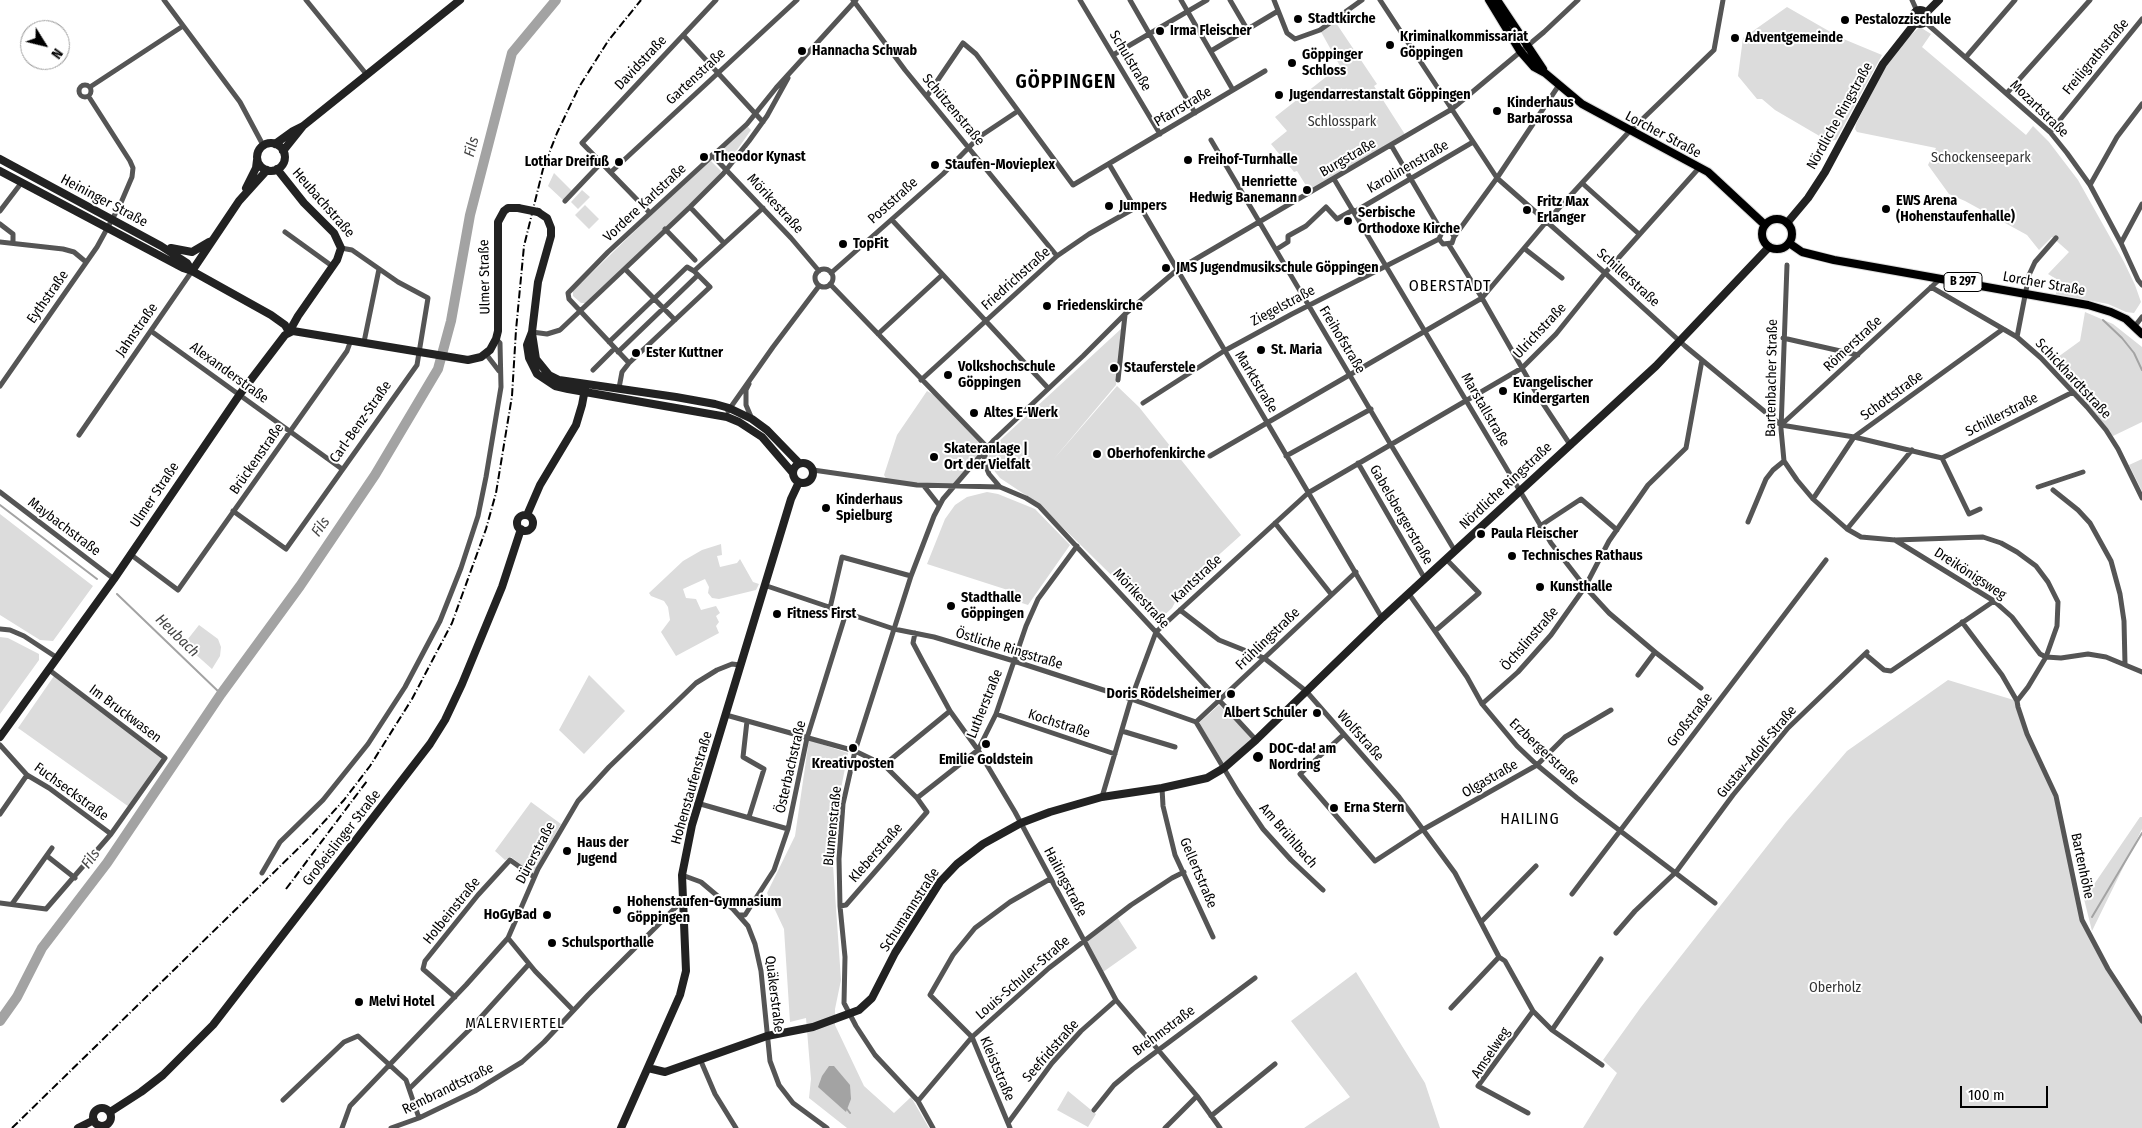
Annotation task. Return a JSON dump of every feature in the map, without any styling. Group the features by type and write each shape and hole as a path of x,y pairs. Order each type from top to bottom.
{"main road":[{"path":"283,151 304,126 460,0"},
{"name":"Lorcher Straße","path":"1489,0 1534,66 1546,73 1582,104 1629,132 1708,172 1765,225"},
{"name":"Lorcher Straße","path":"1497,0 1523,49"},
{"path":"1926,18 1923,10 1917,11 1913,16 1916,22 1920,24 1926,18 1939,0"},
{"name":"Nördliche Ringstraße","path":"1787,223 1808,198 1825,172 1883,64 1916,22"},
{"path":"275,144 283,151 284,159 277,169 267,170 260,166 257,160 258,152 263,145 275,144 293,131 304,126"},
{"name":"Heininger Straße","path":"0,159 161,246 187,263 192,271"},
{"name":"Jahnstraße","path":"240,201 256,168 257,160"},
{"name":"Heubachstraße","path":"277,169 304,203 334,234 341,248"},
{"name":"Jahnstraße","path":"192,271 240,201 267,170"},
{"name":"Heininger Straße","path":"0,171 192,271 270,315 285,325 290,332"},
{"path":"9,175 16,176 23,171"},
{"name":"Ulmer Straße","path":"496,339 498,222 504,211 508,208 538,212 547,218 551,228 551,236 538,282 532,332"},
{"path":"1778,219 1787,223 1791,230 1789,243 1782,248 1769,247 1765,244 1761,234 1768,221 1778,219"},
{"name":"Jahnstraße","path":"161,246 192,252 203,247 214,238"},
{"name":"Lorcher Straße","path":"1789,243 1802,252 1815,256 2096,307 2111,312 2136,326 2142,334"},
{"name":"Nördliche Ringstraße","path":"1256,740 1382,618 1561,452 1571,446 1681,342 1769,247"},
{"name":"Ulmer Straße","path":"0,737 114,578 240,394 278,342 290,332 298,316 332,266 341,248"},
{"path":"290,332 364,342 455,358 476,359 486,354 496,339"},
{"path":"532,332 536,359 545,371 559,380 585,388 726,417 739,422 762,437 799,482 808,482 812,477 813,470 808,464 799,463 767,430 752,419 729,408 716,404 619,388 585,388"},
{"name":"Großeislinger Straße","path":"110,1112 163,1075 213,1025 430,744 445,720 462,684 502,587 521,530 529,529 532,525 531,518 527,515 540,485 576,425 585,388"},
{"path":"792,472 799,463"},
{"name":"Hohenstaufenstraße","path":"621,1128 680,995 686,971 682,875 697,803 726,715 790,499 799,482"},
{"name":"Schumannstraße","path":"648,1068 665,1072 768,1036 813,1028 859,1010 872,998 903,940 945,876 979,847 1021,823 1102,797 1162,788 1207,778 1224,768 1256,740"},
{"path":"100,1108 106,1108 110,1112 111,1121 104,1127 98,1125 94,1120 93,1114 100,1108"},
{"path":"78,1128 94,1120"}],"street":[{"path":"164,0 240,102 263,145"},
{"path":"306,0 367,75"},
{"name":"Davidstraße","path":"602,162 582,143 716,0"},
{"name":"Gartenstraße","path":"611,172 796,0"},
{"name":"Schulstraße","path":"1080,0 1160,134"},
{"path":"1130,0 1195,113"},
{"path":"1181,0 1233,90"},
{"path":"1113,55 1207,0"},
{"path":"1230,0 1248,29"},
{"path":"1274,0 1287,33 1295,39 1323,28 1362,0"},
{"name":"Schillerstraße","path":"1380,0 1497,178 1681,342 1781,425"},
{"name":"Burgstraße","path":"1048,388 1084,356 1125,314 1177,270 1452,109 1578,0"},
{"path":"1210,456 1350,374 1425,333 1482,298 1547,221 1629,132 1710,55 1714,50 1723,0"},
{"path":"1912,0 1917,11"},
{"path":"1966,57 2015,0"},
{"path":"2006,93 2090,0"},
{"path":"532,332 554,333 625,269 726,170 763,122 789,76 854,1"},
{"name":"Schützenstraße","path":"854,1 890,51 1057,256"},
{"path":"1211,51 1278,11"},
{"name":"Mozartstraße","path":"1926,18 1966,57 2050,132 2090,185 2142,285"},
{"name":"Freiligrathstraße","path":"2050,132 2142,19"},
{"path":"90,87 183,26"},
{"path":"683,35 763,122"},
{"path":"927,96 963,43 976,54 1018,112"},
{"name":"Pfarrstraße","path":"1018,112 1073,185 1265,71"},
{"name":"Vordere Karlstraße","path":"629,363 569,299 570,291 755,115 776,88 789,76"},
{"path":"84,85 90,87 92,92 89,97 80,96 79,90 84,85"},
{"path":"1449,245 1497,178 1559,85"},
{"name":"Eythstraße","path":"0,386 108,228 130,184 133,168 130,161 89,97"},
{"path":"2090,185 2117,137 2142,104"},
{"name":"Poststraße","path":"831,273 892,220 980,137 1018,112"},
{"name":"Freihofstraße","path":"1211,140 1455,551"},
{"name":"Karolinenstraße","path":"1354,211 1473,142"},
{"path":"1391,145 1442,232"},
{"name":"Mörikestraße","path":"712,155 791,238 819,271"},
{"path":"566,201 602,162 650,213"},
{"name":"Marktstraße","path":"1111,163 1135,208 1142,210 1382,618"},
{"name":"Ulrichstraße","path":"1308,493 1522,368 1556,334 1605,273 1699,168"},
{"name":"Marstallstraße","path":"1334,179 1425,333 1468,401 1540,526 1585,587 1609,613 1701,688"},
{"path":"0,211 22,182"},
{"path":"1582,183 1639,234"},
{"path":"2121,243 2142,204"},
{"path":"690,207 723,242"},
{"path":"1277,249 1288,242 1288,236 1306,226 1326,207 1337,219 1354,211"},
{"path":"694,270 723,242 731,239 763,208"},
{"name":"Friedrichstraße","path":"921,380 1057,256 1089,234 1135,208"},
{"path":"892,220 1048,388"},
{"path":"0,224 13,234 12,243"},
{"path":"666,229 695,260"},
{"path":"1442,232 1449,231 1454,237"},
{"path":"286,232 332,266"},
{"path":"1442,232 1439,239 1443,244 1449,245 1571,446"},
{"path":"2016,337 2034,262 2056,238"},
{"name":"Ziegelstraße","path":"1143,403 1224,351 1385,265 1439,239"},
{"path":"0,242 63,249 74,252 86,262"},
{"name":"Heubachstraße","path":"341,248 352,250 398,282 428,298"},
{"path":"1525,249 1562,278"},
{"name":"Bartenbacher Straße","path":"1784,461 1781,425 1783,338 1788,265"},
{"path":"609,342 687,268 694,270 710,287 629,363 622,372 619,388"},
{"path":"364,342 379,269"},
{"path":"625,269 675,320"},
{"path":"827,270 831,273 833,279 825,287 819,286 815,279 819,271 827,270"},
{"name":"Jahnstraße","path":"78,435 192,271"},
{"path":"593,370 698,275"},
{"path":"878,334 942,275"},
{"name":"Römerstraße","path":"1781,425 1940,279"},
{"path":"830,284 988,447"},
{"path":"726,417 729,408 819,286"},
{"name":"Schickhardtstraße","path":"1931,287 2016,337 2041,358 2087,407 2118,449 2142,498"},
{"name":"Carl-Benz-Straße","path":"233,512 286,548 416,365 428,298"},
{"path":"1118,380 1125,314"},
{"path":"2136,326 2142,317"},
{"name":"Schottstraße","path":"1813,499 1854,437 2003,329"},
{"name":"Alexanderstraße","path":"151,331 342,469"},
{"path":"1783,338 1858,355"},
{"path":"262,872 280,842 323,800 368,744 405,687 432,639 461,568 478,516 500,391 500,343 496,339"},
{"name":"Brückenstraße","path":"130,553 178,590 347,351 350,340"},
{"path":"486,354 499,371"},
{"name":"Öchslinstraße","path":"1482,704 1535,654 1551,634 1585,587 1617,530 1648,485 1686,448 1702,360"},
{"path":"752,419 746,404 746,390 753,375"},
{"name":"Blumenstraße","path":"934,1128 918,1101 875,1055 844,1003 845,957 840,906 839,859 843,804 856,751 911,576 939,505 952,486 988,447 1048,388"},
{"name":"Schillerstraße","path":"1942,458 2073,392"},
{"path":"1286,456 1371,409"},
{"path":"1781,425 1854,437 1942,458 1969,514 1980,509"},
{"name":"Mörikestraße","path":"988,447 984,462 989,474 1000,486"},
{"path":"1847,529 1912,450"},
{"path":"1748,522 1766,479 1784,461 1813,499 1847,529 1861,536 1895,540 1983,537 2002,543 2036,566 2048,582 2058,602 2057,626 2046,657 2017,701 2002,675 1962,622"},
{"name":"Gabelsbergerstraße","path":"1358,463 1425,579"},
{"name":"Mörikestraße","path":"813,470 924,486 1000,486 1039,506 1256,740"},
{"path":"2038,487 2083,472"},
{"path":"924,486 939,505"},
{"path":"2053,490 2090,522 2111,561 2124,621 2125,664"},
{"name":"Maybachstraße","path":"0,492 114,578"},
{"name":"Kantstraße","path":"1102,797 1132,699 1156,632 1308,493"},
{"path":"1540,526 1580,499 1617,530"},
{"path":"1275,523 1331,594"},
{"name":"Dreikönigsweg","path":"1895,540 1994,601 2012,617 2040,654 2046,657"},
{"name":"Lutherstraße","path":"917,798 978,750 996,714 1026,626 1038,599 1077,546"},
{"path":"830,608 842,557 911,576"},
{"path":"1435,631 1479,593 1446,559"},
{"name":"Großstraße","path":"1572,894 1826,560"},
{"name":"Frühlingstraße","path":"1196,722 1356,572"},
{"name":"Östliche Ringstraße","path":"764,585 894,629 915,633 1014,661 1196,722"},
{"name":"Erzbergerstraße","path":"1409,594 1467,677 1482,704 1502,729 1537,765 1715,903"},
{"name":"Gustav-Adolf-Straße","path":"1676,872 1733,796 1788,728 1866,653 1884,670 1891,671 1994,601"},
{"name":"Wolfstraße","path":"1180,610 1219,640 1264,658 1306,692 1386,781 1455,872 1499,957 1505,961 1533,1012 1552,1030 1602,1065"},
{"name":"Österbachstraße","path":"740,915 745,915 774,870 788,829 807,738 846,613"},
{"path":"0,629 10,630 24,636 56,657"},
{"name":"Hailingstraße","path":"915,633 913,642 950,711 978,750 1021,823 1083,942 1116,1000 1197,1096 1220,1128"},
{"path":"1638,675 1655,652"},
{"path":"2046,657 2061,658 2088,654 2125,664 2142,672"},
{"name":"Dürerstraße","path":"342,1128 350,1106 508,938 534,877 578,801 605,771 696,683 720,668 732,664 740,665"},
{"name":"Im Bruckwasen","path":"0,903 46,909 75,878 110,834 165,758 48,669"},
{"name":"Bartenhöhe","path":"2017,701 2027,734 2056,796 2082,920 2108,968 2142,1021"},
{"name":"Olgastraße","path":"1343,735 1300,774 1375,861 1424,829 1537,765 1571,732 1610,710"},
{"path":"884,765 950,711"},
{"name":"Kochstraße","path":"996,714 1115,754"},
{"path":"726,715 856,751 884,765 917,798"},
{"path":"747,721 743,757 764,769 749,817"},
{"path":"1196,722 1224,768"},
{"path":"1122,730 1176,747"},
{"name":"Fuchseckstraße","path":"0,745 27,775 49,788 110,834"},
{"name":"Am Brühlbach","path":"1224,768 1263,829 1291,860 1323,890"},
{"path":"0,814 27,775"},
{"name":"Gellertstraße","path":"1162,788 1163,806 1175,855 1213,937"},
{"name":"Kleberstraße","path":"840,906 846,905 927,812 917,798"},
{"path":"697,803 788,829"},
{"path":"12,904 52,848"},
{"path":"47,856 75,878"},
{"name":"Holbeinstraße","path":"454,997 423,968 425,961 478,895 510,860 534,877"},
{"path":"1482,921 1536,866"},
{"name":"Louis-Schuler-Straße","path":"918,1101 972,1037 1049,968 1131,905 1184,872"},
{"path":"1616,933 1635,911 1676,872"},
{"name":"Quäkerstraße","path":"682,875 701,882 740,915 748,926 756,944 761,970 770,1061 779,1085 794,1103 827,1128"},
{"name":"Kleiststraße","path":"1009,1125 972,1037 930,995 953,955 975,928 1010,902 1050,879"},
{"name":"Rembrandtstraße","path":"392,1128 419,1118 475,1092 515,1067 544,1042 684,899"},
{"path":"508,938 529,964 574,1010"},
{"path":"1451,1008 1499,957"},
{"path":"1552,1030 1601,958"},
{"path":"410,1088 472,1027 529,964"},
{"name":"Brehmstraße","path":"1094,1110 1114,1084 1156,1049 1255,978"},
{"name":"Seefridstraße","path":"1009,1125 1052,1062 1081,1031 1116,1000"},
{"name":"Amselweg","path":"1528,1113 1478,1086 1533,1012"},
{"path":"283,1100 344,1042 358,1036 406,1080 419,1118"},
{"path":"700,1059 715,1094 736,1128"},
{"path":"1211,1116 1275,1064"},
{"path":"1165,1128 1197,1096"}],"green space":[{"path":"1787,7 1841,38 1882,55 1836,140 1828,141 1775,110 1762,99 1757,99 1738,76 1743,38"},
{"name":"Schlosspark","path":"1334,20 1377,84 1374,86 1406,136 1310,192 1297,171 1294,172 1271,144 1287,131 1275,117 1340,66 1320,30"},
{"name":"Schockenseepark","path":"1920,27 1931,34 1922,47 2026,135 2033,126 2049,142 2078,180 2135,285 2141,302 2134,313 2126,312 2108,304 2056,294 2058,280 2048,274 2069,252 2052,237 2039,250 2027,235 1949,194 1928,165 1936,148 1857,132 1855,129 1856,124 1885,67 1906,39"},
{"path":"747,126 751,130 737,150 725,161 720,156 720,152"},
{"path":"711,161 721,171 720,174 686,208 586,303 581,303 573,296 573,291 704,164"},
{"path":"554,173 572,191 563,200 548,186"},
{"path":"582,190 590,197 578,209 571,202"},
{"path":"585,205 599,219 589,229 575,215"},
{"path":"2085,312 2113,324 2142,347 2142,422 2113,436 2051,362 2080,341"},
{"path":"1122,328 1116,385 1053,460 1117,386 1139,407 1241,535 1183,587 1172,608 1158,621 1039,504 1000,478 988,463 989,451"},
{"path":"927,391 939,398 987,447 952,486 887,480 884,475 897,435"},
{"path":"2142,459 2142,491 2129,465"},
{"path":"987,492 998,494 1035,509 1070,545 1028,605 1019,602 1017,593 927,564 945,519 955,505 967,497"},
{"path":"0,514 93,586 53,641 40,640 0,615"},
{"path":"721,544 722,555 717,556 720,567 737,563 740,559 753,582 759,584 756,590 719,599 712,598 708,593 709,587 705,579 683,589 686,598 696,599 701,610 716,606 720,613 716,616 719,622 716,626 719,633 676,656 661,632 670,620 668,607 664,601 651,596 649,593 683,561 702,550"},
{"path":"199,625 218,639 221,647 220,656 212,669 184,644"},
{"path":"0,637 8,638 39,654 39,660 0,714"},
{"path":"589,675 625,711 584,754 559,730"},
{"path":"54,676 166,760 132,809 18,728"},
{"name":"Oberholz","path":"1948,680 2017,701 2056,796 2083,926 2142,1021 2142,1128 1583,1128 1617,1073 1603,1060 1641,1007 1786,822 1847,751"},
{"path":"1219,705 1253,739 1225,765 1199,723"},
{"path":"809,740 848,753 838,804 833,865 841,980 835,1009 835,1025 864,1086 894,1113 911,1097 929,1128 847,1128 809,1098 811,1079 806,1018 790,1022 784,929 767,893 795,836"},
{"path":"531,802 561,824 533,874 511,857 505,860 495,851"},
{"path":"2140,817 2142,817 2142,829 2092,931 2084,899"},
{"path":"1117,917 1137,948 1103,972 1085,942"},
{"path":"1356,972 1425,1083 1440,1128 1304,1128 1350,1097 1291,1021"},
{"path":"1068,1091 1096,1114 1088,1127 1057,1110"}],"shaded area":[{"path":"829,1066 834,1066 850,1085 851,1099 846,1112 818,1087 822,1076"}],"waterway":[{"name":"Fils","path":"0,1021 17,997 42,948 107,863 221,694 300,586 375,475 438,369 451,321 470,215 512,53 556,0"},
{"path":"2103,320 2122,338 2134,353 2142,370"},
{"name":"Heubach","path":"0,505 97,579"},
{"name":"Heubach","path":"117,594 221,694"},
{"path":"2092,917 2142,833"},
{"path":"847,1109 850,1113"}],"railway":[{"path":"12,1128 310,837 344,800 370,766 412,699 452,623 486,529 496,493 512,396 524,246 543,169 557,133 579,87 608,41 641,0"},
{"path":"286,889 367,781"}],"place":[{"name":"Stadtkirche","path":"1298,19"},
{"name":"Pestalozzischule","path":"1845,20"},
{"name":"Irma Fleischer","path":"1160,31"},
{"name":"Adventgemeinde","path":"1735,38"},
{"name":"Kriminalkommissariat Göppingen","path":"1390,45"},
{"name":"Hannacha Schwab","path":"802,51"},
{"name":"Göppinger Schloss","path":"1292,63"},
{"name":"Jugendarrestanstalt Göppingen","path":"1279,95"},
{"name":"Kinderhaus Barbarossa","path":"1497,111"},
{"name":"Theodor Kynast","path":"704,157"},
{"name":"Freihof-Turnhalle","path":"1188,160"},
{"name":"Lothar Dreifuß","path":"619,162"},
{"name":"Staufen-Movieplex","path":"935,165"},
{"name":"Henriette Hedwig Banemann","path":"1307,190"},
{"name":"Jumpers","path":"1109,206"},
{"name":"EWS Arena (Hohenstaufenhalle)","path":"1886,209"},
{"name":"Fritz Max Erlanger","path":"1527,210"},
{"name":"Serbische Orthodoxe Kirche","path":"1348,221"},
{"name":"TopFit","path":"843,244"},
{"name":"JMS Jugendmusikschule Göppingen","path":"1166,268"},
{"name":"Friedenskirche","path":"1047,306"},
{"name":"St. Maria","path":"1261,350"},
{"name":"Ester Kuttner","path":"636,353"},
{"name":"Stauferstele","path":"1114,368"},
{"name":"Volkshochschule Göppingen","path":"948,375"},
{"name":"Evangelischer Kindergarten","path":"1503,391"},
{"name":"Altes E-Werk","path":"974,413"},
{"name":"Oberhofenkirche","path":"1097,454"},
{"name":"Skateranlage | Ort der Vielfalt","path":"934,457"},
{"name":"Kinderhaus Spielburg","path":"826,508"},
{"name":"Paula Fleischer","path":"1481,534"},
{"name":"Technisches Rathaus","path":"1512,556"},
{"name":"Kunsthalle","path":"1540,587"},
{"name":"Stadthalle Göppingen","path":"951,606"},
{"name":"Fitness First","path":"777,614"},
{"name":"Doris Rödelsheimer","path":"1231,694"},
{"name":"Albert Schuler","path":"1317,713"},
{"name":"Emilie Goldstein","path":"986,744"},
{"name":"Kreativposten","path":"853,748"},
{"name":"DOC-da! am Nordring","path":"1258,757"},
{"name":"Erna Stern","path":"1334,808"},
{"name":"Haus der Jugend","path":"567,851"},
{"name":"Hohenstaufen-Gymnasium Göppingen","path":"617,910"},
{"name":"HoGyBad","path":"547,915"},
{"name":"Schulsporthalle","path":"552,943"},
{"name":"Melvi Hotel","path":"359,1002"}],"district":[{"name":"GÖPPINGEN","path":"1066,83"},
{"name":"OBERSTADT","path":"1450,287"},
{"name":"HAILING","path":"1530,820"},
{"name":"MALERVIERTEL","path":"515,1024"}]}
